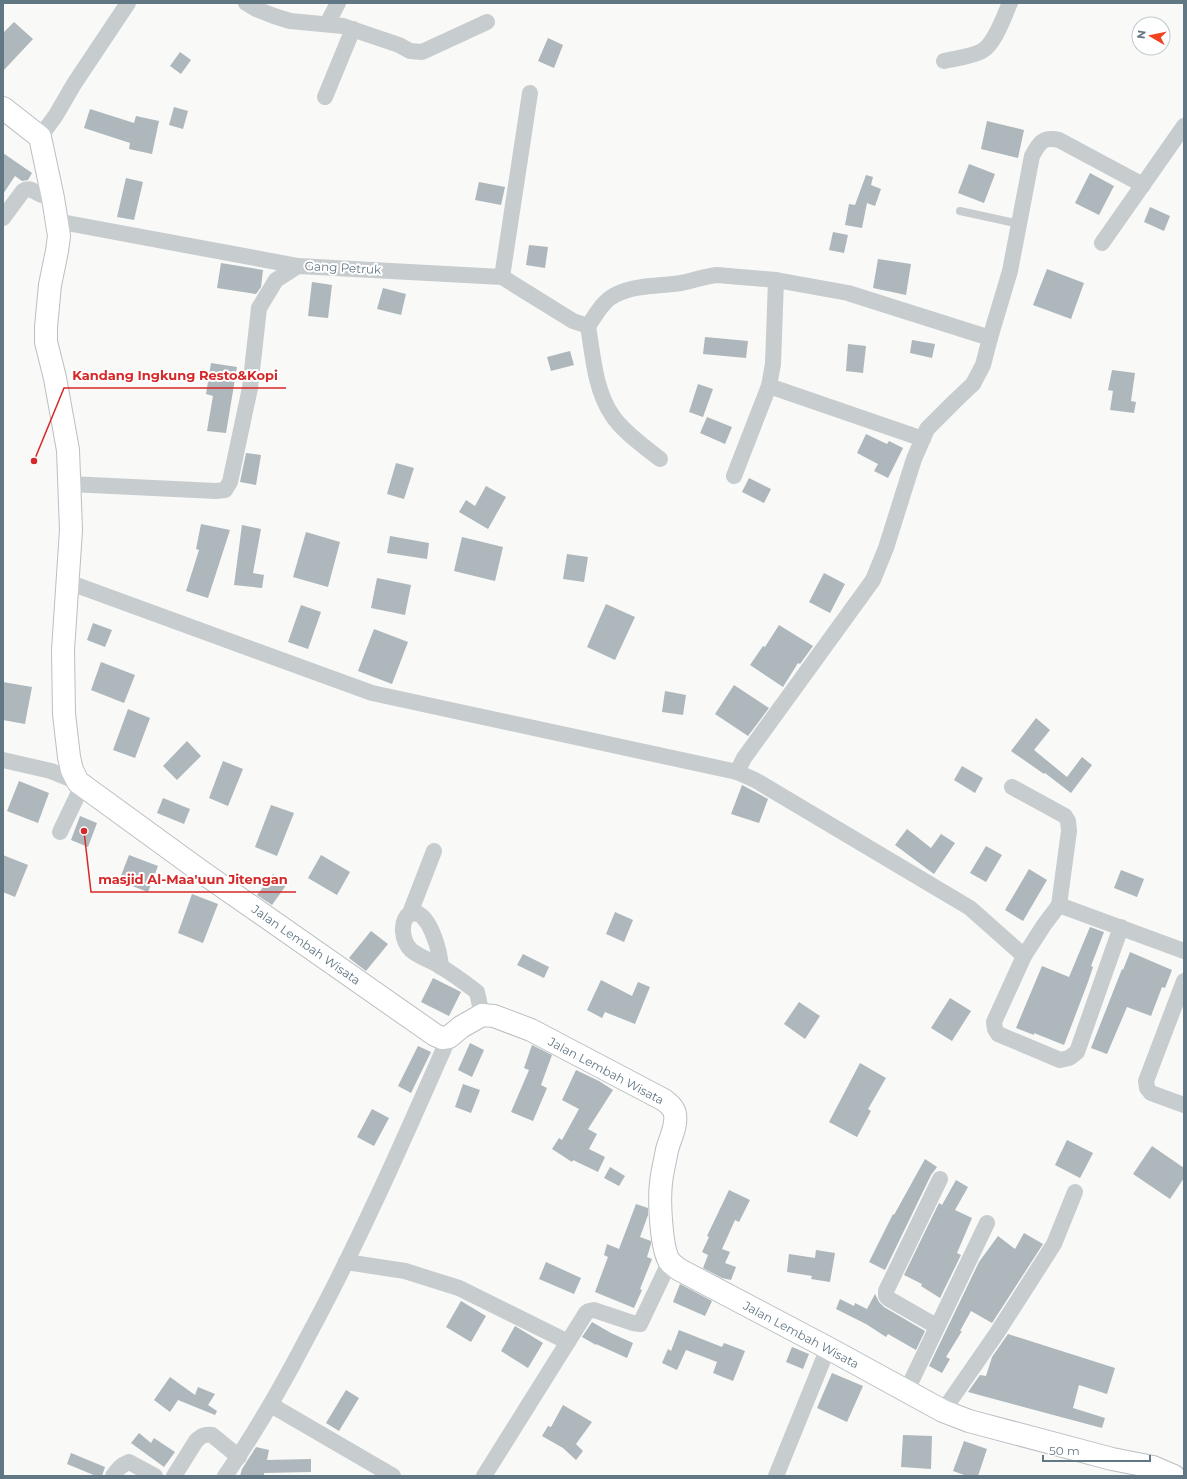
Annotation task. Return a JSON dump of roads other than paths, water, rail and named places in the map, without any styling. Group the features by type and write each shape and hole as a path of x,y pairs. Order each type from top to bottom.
{"street":[{"path":"40,137 56,115 78,78 128,3"},
{"path":"246,3 256,9 290,21 327,24 353,29 399,45 410,51 422,52 487,22"},
{"path":"327,24 338,3"},
{"path":"944,61 983,50 999,30 1010,3"},
{"path":"325,98 353,29"},
{"path":"502,277 530,93"},
{"path":"3,108 40,137 59,236 50,285 46,342 56,378 68,450 71,530 63,650 64,714 75,774 60,832"},
{"path":"1102,243 1184,126"},
{"path":"737,772 744,758 873,580 886,548 914,459 927,429 974,384 983,365 1010,271 1032,156 1040,143 1046,140 1059,140 1143,185"},
{"path":"3,218 26,188 52,198"},
{"name":"Gang Petruk","path":"56,221 298,266 502,277 573,321 588,326"},
{"path":"70,484 216,491 225,490 230,482 250,388 259,308 276,280 298,266"},
{"path":"660,459 640,444 612,417 605,404 598,383 588,326 607,300 616,294 630,290 682,283 708,276 730,276 776,280 848,293 990,338"},
{"path":"734,476 769,386 773,364 776,280"},
{"path":"769,386 923,439"},
{"path":"68,582 372,693 737,772 755,780 970,908 1024,956"},
{"path":"3,760 51,771 75,774"},
{"path":"51,771 61,765 75,774"},
{"name":"Jalan Lembah Wisata","path":"75,774 199,870 435,1035 442,1038 449,1037"},
{"path":"1012,787 1065,816 1068,821 1069,830 1059,905 1024,956 994,1022 995,1029 998,1034 1060,1060 1069,1058 1077,1052 1121,927"},
{"path":"225,1476 239,1457 271,1405 331,1294 398,1153 449,1037 461,1027 482,1015 477,992 441,967 411,949 406,942 402,929 406,918 410,913 434,851"},
{"path":"1059,905 1184,951"},
{"path":"410,913 419,914 426,921 432,931 441,957 441,967"},
{"path":"1184,981 1146,1081 1151,1093 1184,1105"},
{"name":"Jalan Lembah Wisata","path":"482,1015 494,1016 531,1030 664,1100 675,1112 674,1128 668,1148 661,1189 665,1249 670,1262 692,1278 828,1348 943,1411 969,1420 1112,1459 1150,1472 1174,1476"},
{"path":"936,1326 889,1300 886,1296 886,1291 940,1179"},
{"path":"943,1411 997,1333 1054,1244 1075,1192"},
{"path":"906,1392 926,1351 936,1326 987,1223"},
{"path":"346,1262 405,1271 459,1288 568,1342"},
{"path":"484,1476 586,1313 591,1310 640,1324 670,1262"},
{"path":"776,1476 828,1348"},
{"path":"271,1405 393,1476"},
{"path":"174,1476 200,1436 207,1434 212,1435 239,1457"},
{"path":"113,1476 118,1468 129,1462 155,1476"}],"lane":[{"path":"960,211 1020,224"}],"place":[{"name":"Kandang Ingkung Resto&Kopi","path":"34,461"},
{"name":"masjid Al-Maa'uun Jitengan","path":"84,831"}]}
